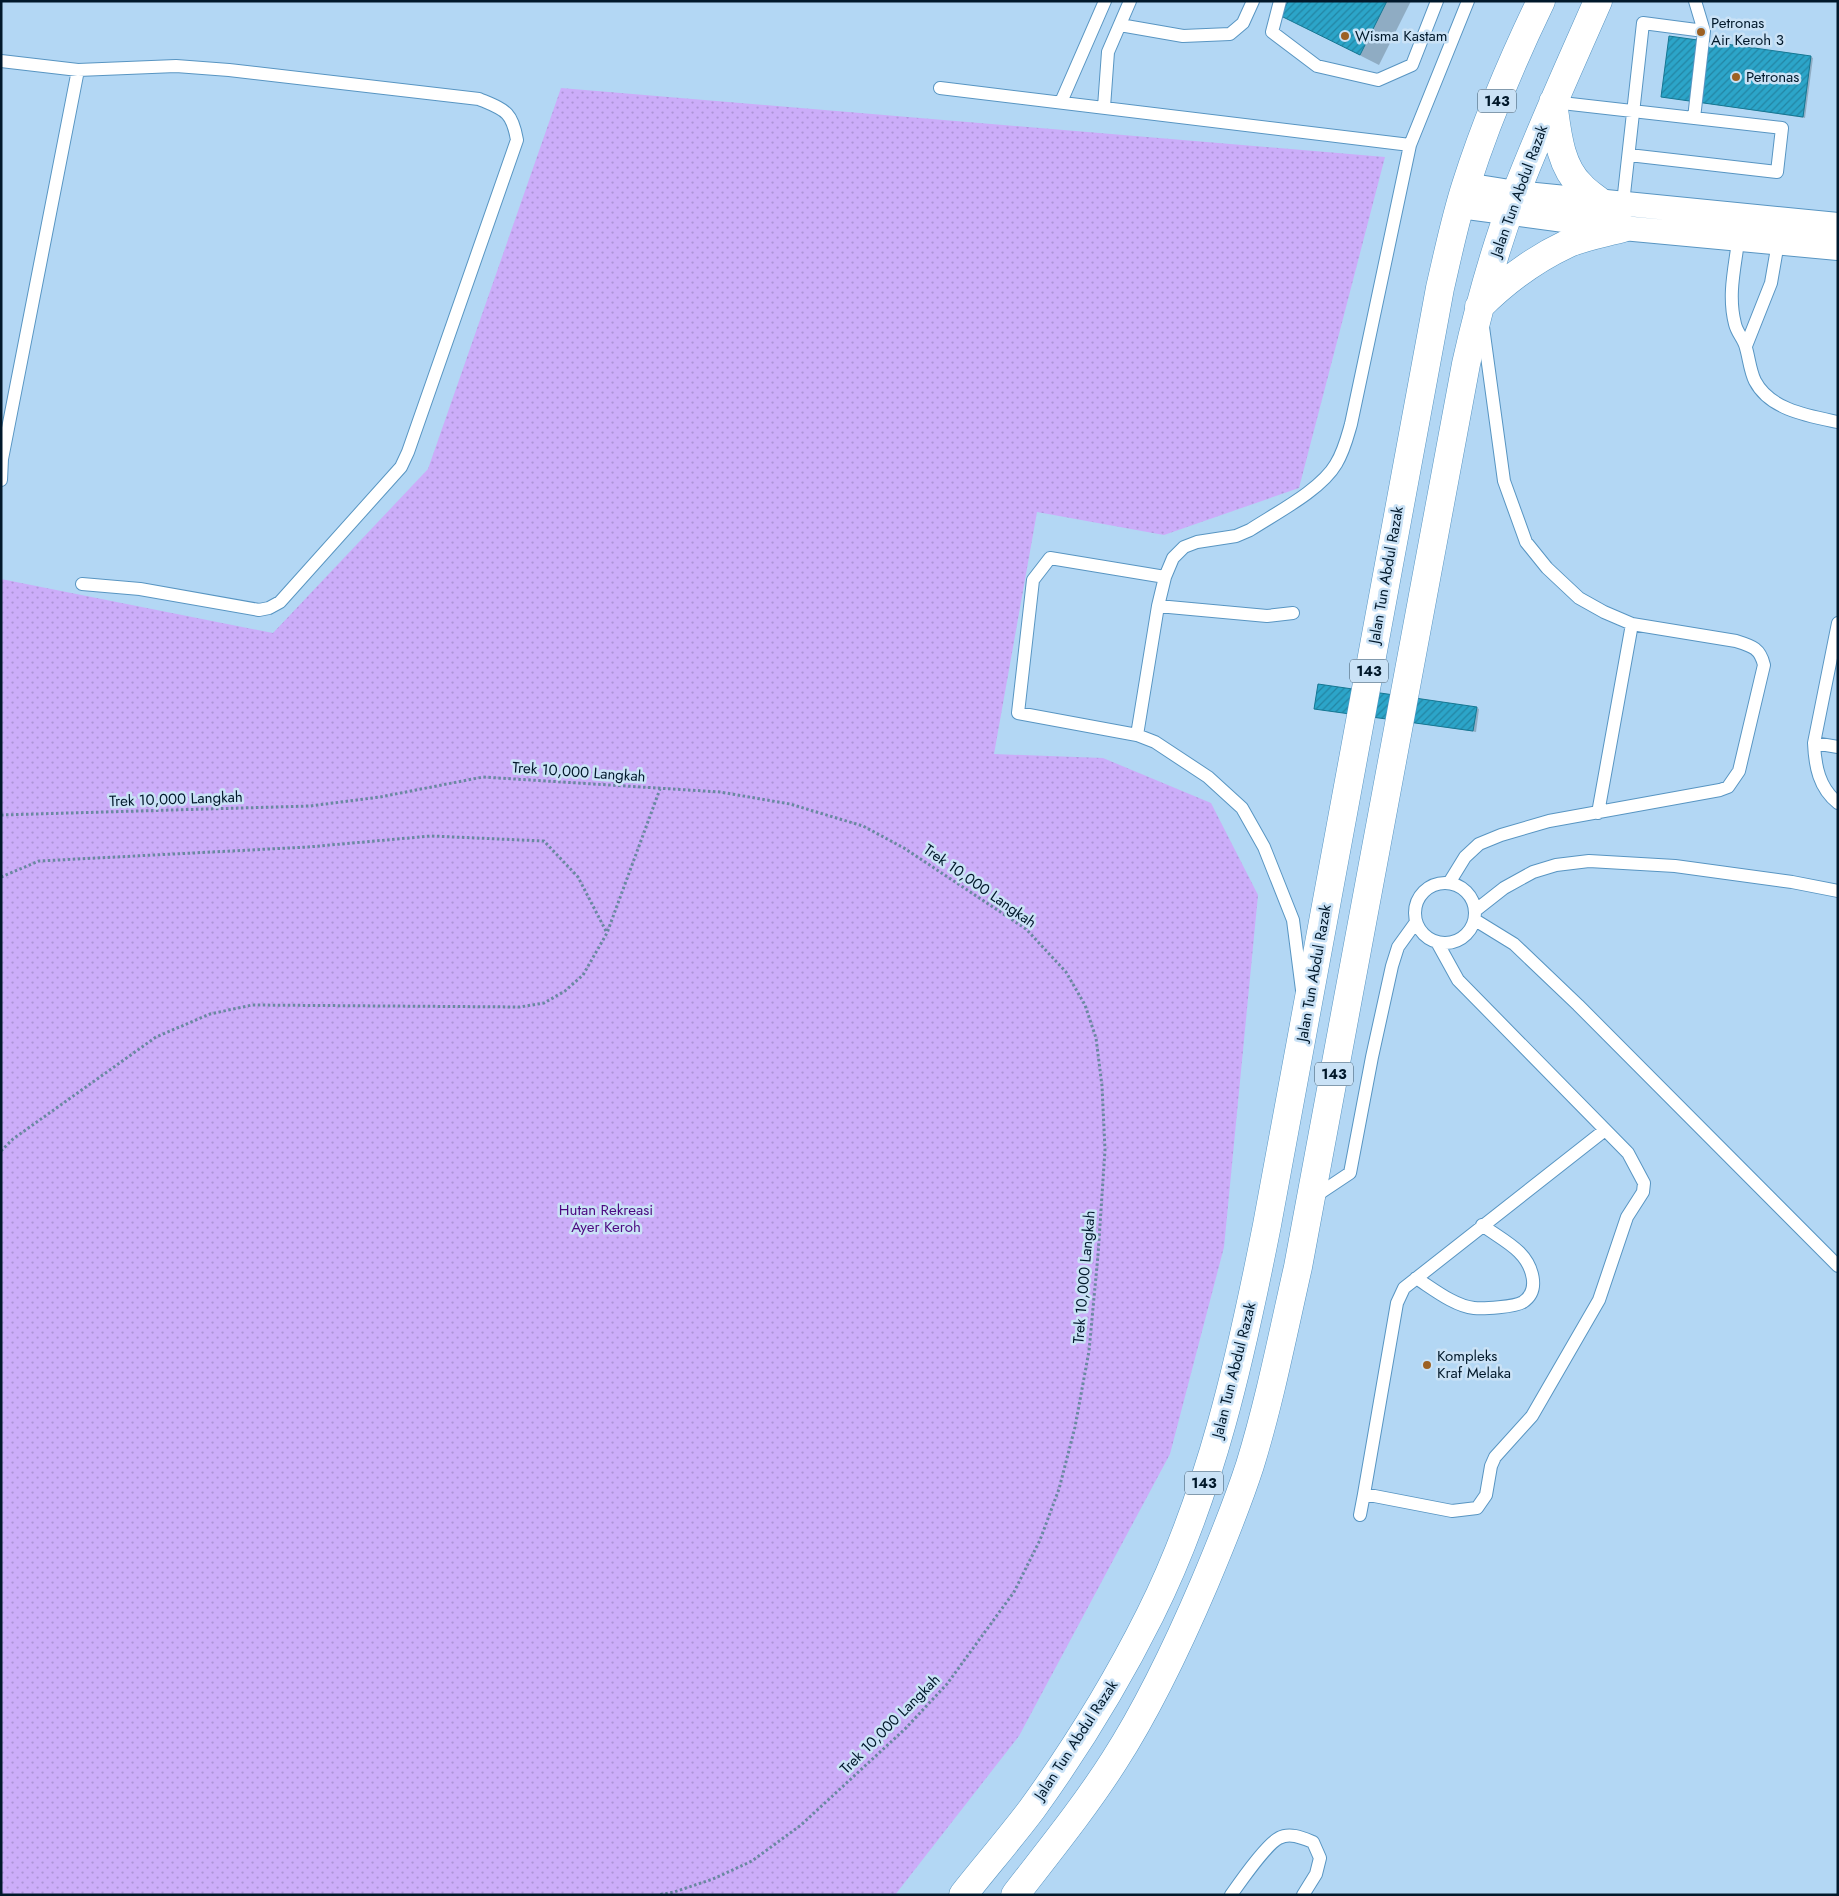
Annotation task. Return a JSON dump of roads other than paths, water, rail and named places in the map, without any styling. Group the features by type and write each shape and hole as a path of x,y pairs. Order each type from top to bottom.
{"highway":[{"name":"Jalan Tun Abdul Razak","path":"963,1895 1032,1809 1090,1723 1151,1614 1189,1524 1209,1467 1249,1318 1306,1018 1430,334 1451,240 1463,196 1501,90 1541,1"},
{"name":"Jalan Tun Abdul Razak","path":"1015,1895 1079,1812 1115,1760 1149,1701 1204,1584 1227,1529 1249,1467 1269,1398 1298,1267 1466,364 1479,307 1512,203 1553,102 1598,1"},
{"path":"1479,307 1519,273 1544,257 1583,238 1615,211 1580,185 1570,173 1558,137 1553,102"}],"street":[{"path":"1463,196 1512,203 1615,211 1780,231 1838,248"},
{"path":"1512,203 1615,211"},
{"path":"1780,231 1838,225"}],"lane":[{"path":"1061,102 1105,1"},
{"path":"1104,107 1108,52 1130,1"},
{"path":"1120,25 1184,36 1230,34 1244,23 1253,1"},
{"path":"1280,1 1272,32 1317,66 1378,80 1412,65 1437,1"},
{"path":"1137,735 1158,606 1165,577 1173,558 1184,547 1197,542 1236,536 1250,530 1325,478 1344,448 1351,424 1410,145 1468,1"},
{"path":"1694,118 1704,31 1695,1"},
{"path":"1615,211 1629,155 1643,23 1704,31"},
{"path":"1,61 78,70 176,66 230,70 479,99 502,109 514,122 517,140 408,452 401,467 280,602 269,608 259,610 140,589 82,584"},
{"path":"1,480 2,459 78,70"},
{"path":"940,88 1410,145"},
{"path":"1553,102 1782,128 1777,172 1629,155"},
{"path":"1739,227 1731,289 1732,309 1736,327 1746,346 1755,382 1768,396 1786,408 1806,416 1838,422"},
{"path":"1746,346 1770,283 1780,231"},
{"path":"1449,883 1465,856 1479,844 1501,835 1549,821 1728,787 1739,771 1764,665 1761,654 1752,646 1736,641 1632,624 1604,612 1579,598 1547,568 1526,542 1504,481 1479,307"},
{"path":"1165,577 1050,558 1032,580 1018,713 1137,735 1155,742 1208,777 1242,808 1264,847 1293,920 1306,1018"},
{"path":"1158,606 1267,616 1293,613"},
{"path":"1598,813 1632,624"},
{"path":"1837,630 1814,743 1815,762 1821,781 1832,798 1838,803"},
{"path":"1814,743 1838,747"},
{"path":"1838,891 1792,882 1675,866 1589,861 1556,865 1533,872 1504,888 1476,915 1471,929 1465,937 1456,942 1446,944 1428,938 1420,931 1414,912 1416,902 1422,893 1429,887 1439,883 1459,885 1468,892 1473,900 1476,915 1514,944 1578,1004 1838,1266"},
{"path":"1310,1200 1350,1173 1372,1057 1392,966 1398,947 1416,922"},
{"path":"1364,1494 1452,1511 1477,1508 1486,1495 1491,1466 1496,1457 1532,1416 1599,1300 1627,1217 1644,1192 1644,1183 1628,1154 1458,980 1437,942"},
{"path":"1360,1515 1397,1303 1404,1288 1605,1130"},
{"path":"1416,1278 1447,1298 1473,1308 1522,1303 1530,1295 1534,1286 1530,1267 1519,1252 1482,1225"},
{"path":"1231,1895 1269,1846 1280,1837 1295,1835 1313,1842 1320,1858 1316,1874 1303,1895"}],"place":[{"name":"Petronas Air Keroh 3","path":"1701,32"},
{"name":"Wisma Kastam","path":"1345,36"},
{"name":"Petronas","path":"1736,77"},
{"name":"Kompleks Kraf Melaka","path":"1427,1365"}],"park label":[{"name":"Hutan Rekreasi Ayer Keroh","path":"606,1218"}]}
